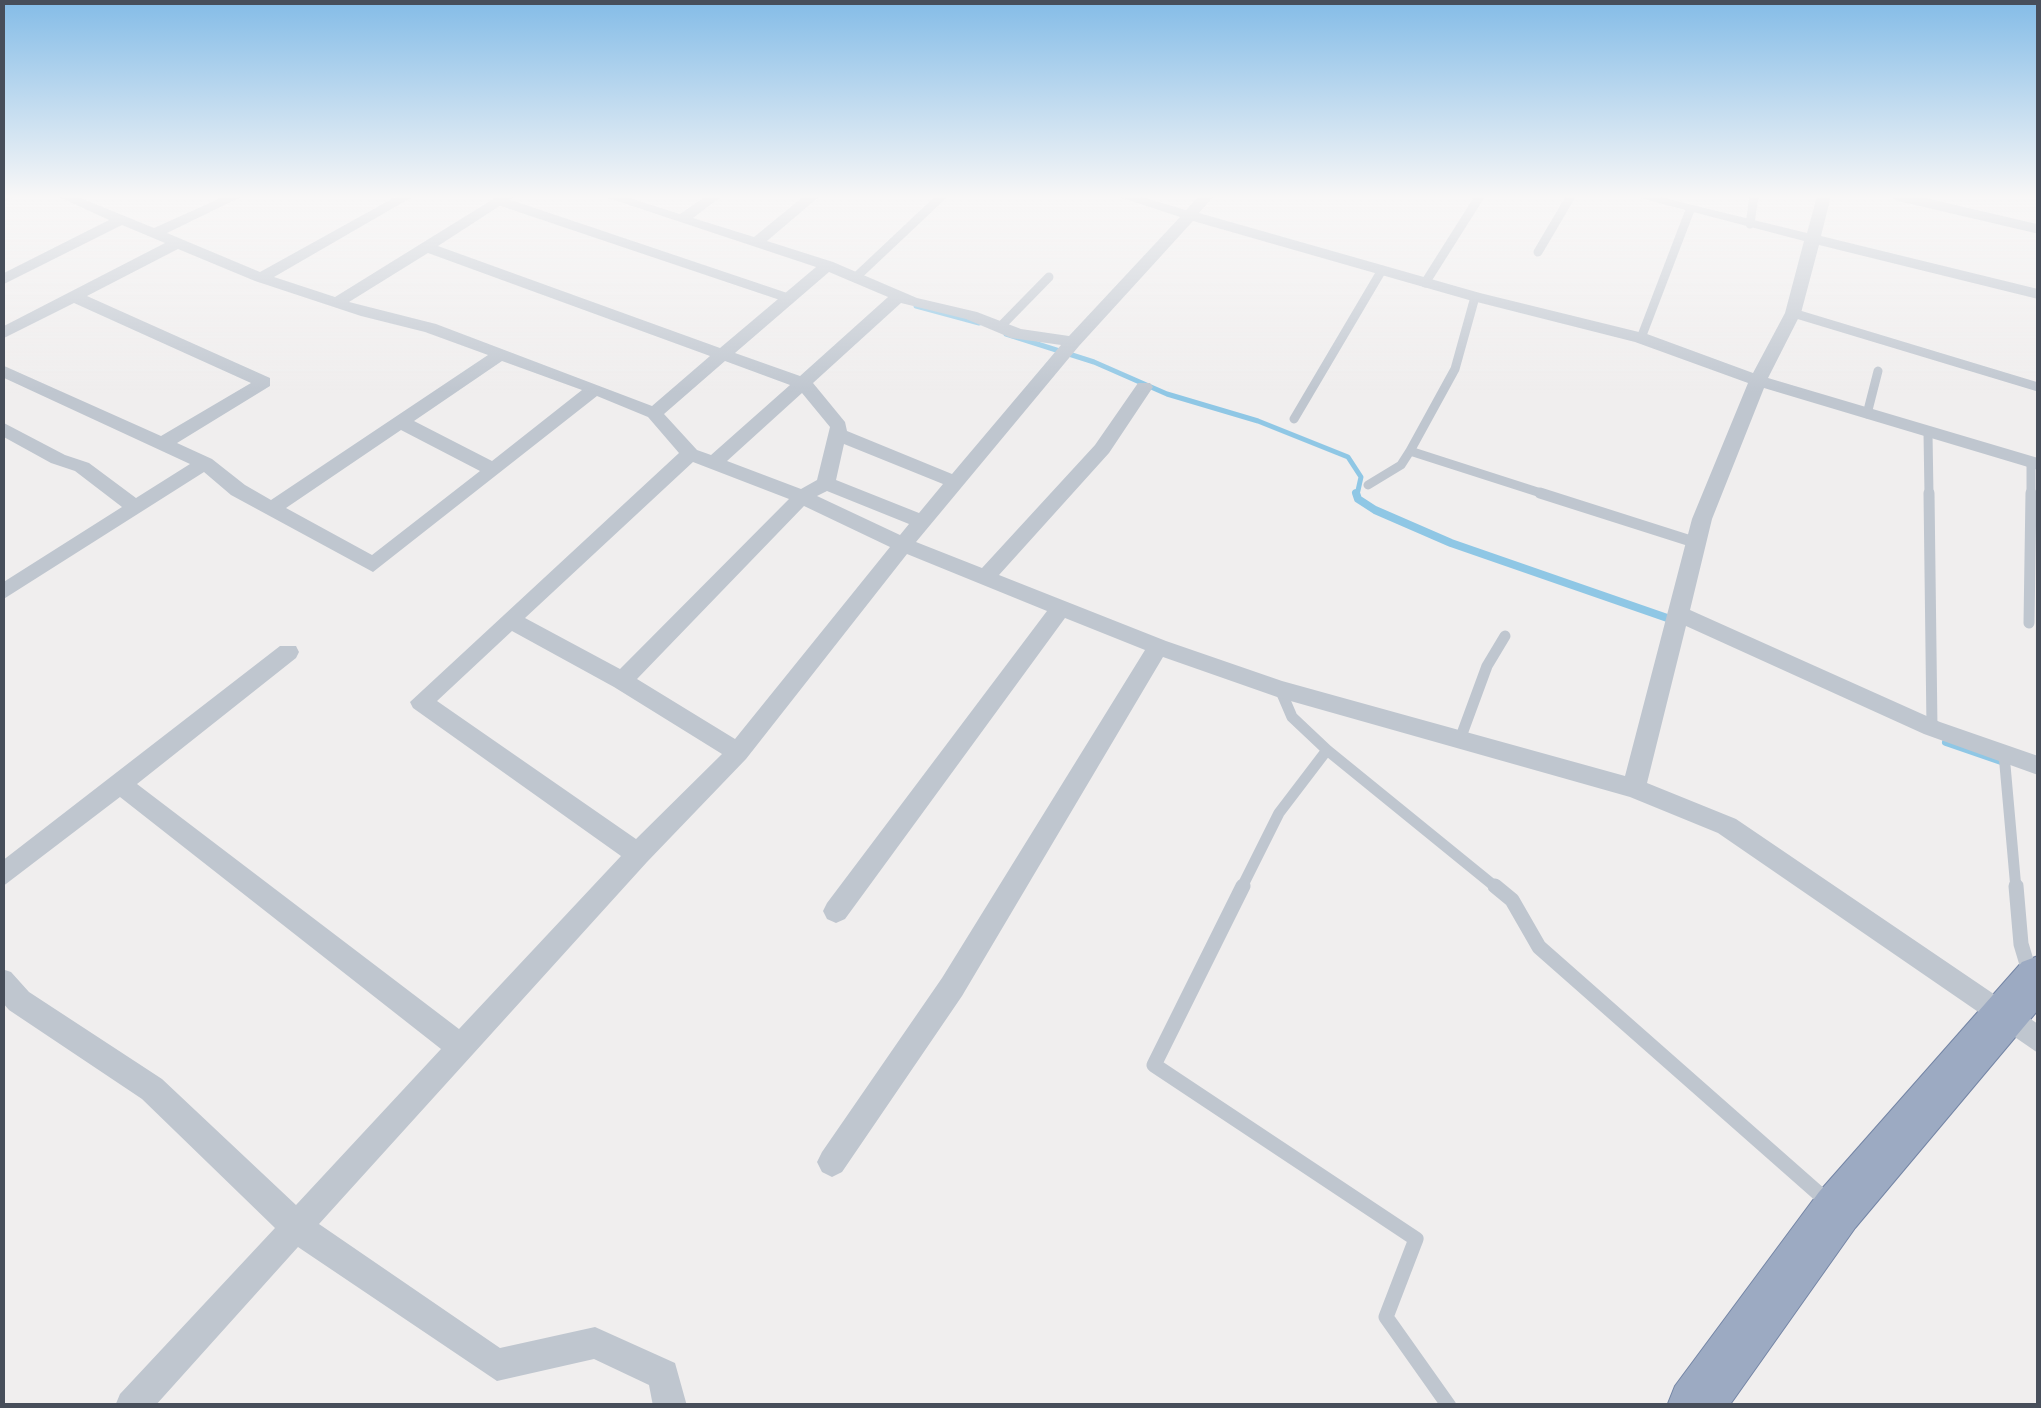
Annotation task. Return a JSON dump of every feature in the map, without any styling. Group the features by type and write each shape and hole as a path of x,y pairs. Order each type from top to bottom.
{"highway":[{"path":"1696,1406 1837,1210 2028,1005"}],"street":[{"path":"2,280 38,262"},
{"path":"2,334 142,262"},
{"path":"224,262 261,278 430,328 595,388 654,413 690,454 802,497 984,579 1158,647 1280,689 1634,788 1727,826 2028,1005"},
{"path":"261,278 290,262"},
{"path":"338,302 402,262"},
{"path":"467,262 804,384 839,426 826,484 802,497 622,681"},
{"path":"813,262 898,296 1017,334 1073,342"},
{"path":"132,1406 638,854 738,752 902,545 1073,342 1147,262"},
{"path":"1354,262 1640,338 1758,381 2034,463"},
{"path":"1634,788 1710,494 1758,381 1793,312 1805,262"},
{"path":"1902,262 2038,294"},
{"path":"654,413 827,266"},
{"path":"715,462 898,296"},
{"path":"75,297 264,382 163,442"},
{"path":"272,508 501,354"},
{"path":"2,370 205,463 238,490 373,565 595,388"},
{"path":"984,579 1102,449 1144,387"},
{"path":"399,422 492,469"},
{"path":"2,428 58,459 82,467 136,508"},
{"path":"837,434 955,482"},
{"path":"638,854 421,702 690,454"},
{"path":"2,593 205,463"},
{"path":"826,484 922,522"},
{"path":"836,911 1060,609"},
{"path":"1679,614 1932,728 2038,766"},
{"path":"512,621 622,681 738,752"},
{"path":"832,1162 952,987 1158,647"},
{"path":"2,876 288,652"},
{"path":"120,784 460,1048"},
{"path":"2,981 19,1001 152,1089 297,1228 496,1365 595,1343 663,1375 670,1406"}],"lane":[{"path":"685,262 788,298"},
{"path":"855,278 872,262"},
{"path":"1425,283 1438,262"},
{"path":"1640,338 1670,262"},
{"path":"1294,419 1382,270"},
{"path":"1000,327 1049,277"},
{"path":"1368,485 1401,465 1410,450 1455,369 1475,297"},
{"path":"1793,312 2038,388"},
{"path":"1867,414 1878,372"},
{"path":"1928,433 1932,728"},
{"path":"1410,450 1698,543"},
{"path":"2029,623 2034,463"},
{"path":"1459,742 1487,666 1505,636"},
{"path":"1280,689 1292,717 1327,750 1512,900 1539,947 1837,1210"},
{"path":"1327,750 1279,814 1154,1065 1416,1239 1386,1317 1449,1406"},
{"path":"2004,754 2028,1005"}],"waterway":[{"path":"916,306 979,323"},
{"path":"1006,334 1094,362 1167,394 1258,421 1348,457 1361,477 1357,495"},
{"path":"1356,493 1358,499 1375,510 1451,543 1673,620"},
{"path":"1946,742 2004,762"}]}
